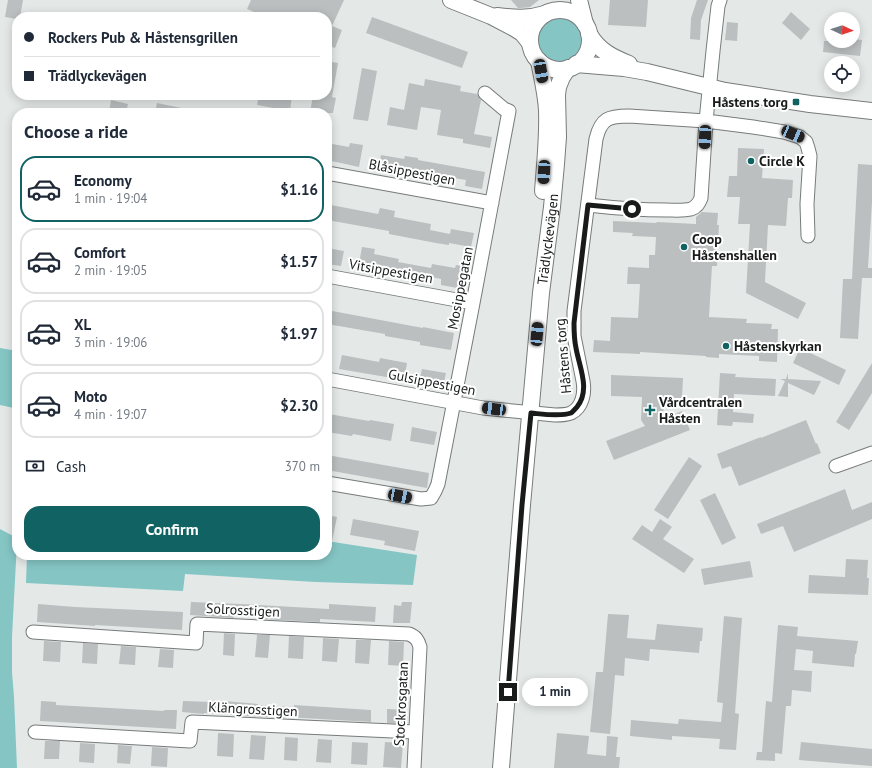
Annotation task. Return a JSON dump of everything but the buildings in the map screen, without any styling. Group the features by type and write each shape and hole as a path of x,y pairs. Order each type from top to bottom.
{"street":[{"path":"451,0 490,16 514,28 522,33 530,43"},
{"path":"554,8 540,17 533,26 530,43 533,52 539,61 552,68 562,69 572,66 582,60 588,48 589,41 587,29 579,0"},
{"path":"588,205 648,210 686,210 696,206 700,202 709,88 717,14 720,0"},
{"path":"490,16 518,18 537,16 554,8 565,10 582,20 593,41 605,52 647,72"},
{"name":"Trädlyckevägen","path":"539,61 546,96 547,110 541,246 541,293"},
{"path":"572,66 624,68 647,72 725,91 810,104 872,111"},
{"name":"Trädlyckevägen","path":"501,768 541,293 556,164 558,137 557,95 562,77 572,66"},
{"name":"Mosippegatan","path":"332,484 414,499 431,498 438,484 474,303 509,111 504,109 485,93"},
{"name":"Håstens torg","path":"531,413 564,415 572,413 582,399 584,388 574,336 574,323 596,139 599,127 605,120 621,116 706,121 784,132 800,137 806,142 810,156 807,204 808,236"},
{"name":"Blåsippestigen","path":"332,174 492,203"},
{"name":"Vitsippestigen","path":"332,277 474,303"},
{"name":"Gulsippestigen","path":"332,380 483,408 531,413"},
{"path":"836,466 872,453"},
{"name":"Solrosstigen","path":"33,632 196,643 197,624 409,634 414,636 418,641"},
{"name":"Stockrosgatan","path":"414,768 420,647 418,641"},
{"name":"Klängrosstigen","path":"35,732 190,741 192,722 415,732"}],"shaded area":[{"path":"556,16 566,16 574,20 580,26 584,34 584,44 580,52 574,58 566,62 556,62 548,58 542,52 538,44 538,34 542,26 548,20"},
{"path":"0,348 12,350 12,408 0,405"},
{"path":"0,529 12,535 12,560 16,560 12,637 12,672 17,768 0,768"},
{"path":"332,542 417,555 413,585 315,582 185,574 183,591 26,583 27,560 332,560"}],"place":[{"name":"Håstens torg","path":"796,102"},
{"name":"Circle K","path":"751,161"},
{"name":"Coop Håstenshallen","path":"684,247"},
{"name":"Håstenskyrkan","path":"726,346"},
{"name":"Vårdcentralen Håsten","path":"650,410"}],"route":[{"path":"508,692 522,505 531,413 564,415 572,413 582,399 584,388 574,336 574,311 588,205 632,209"}]}
